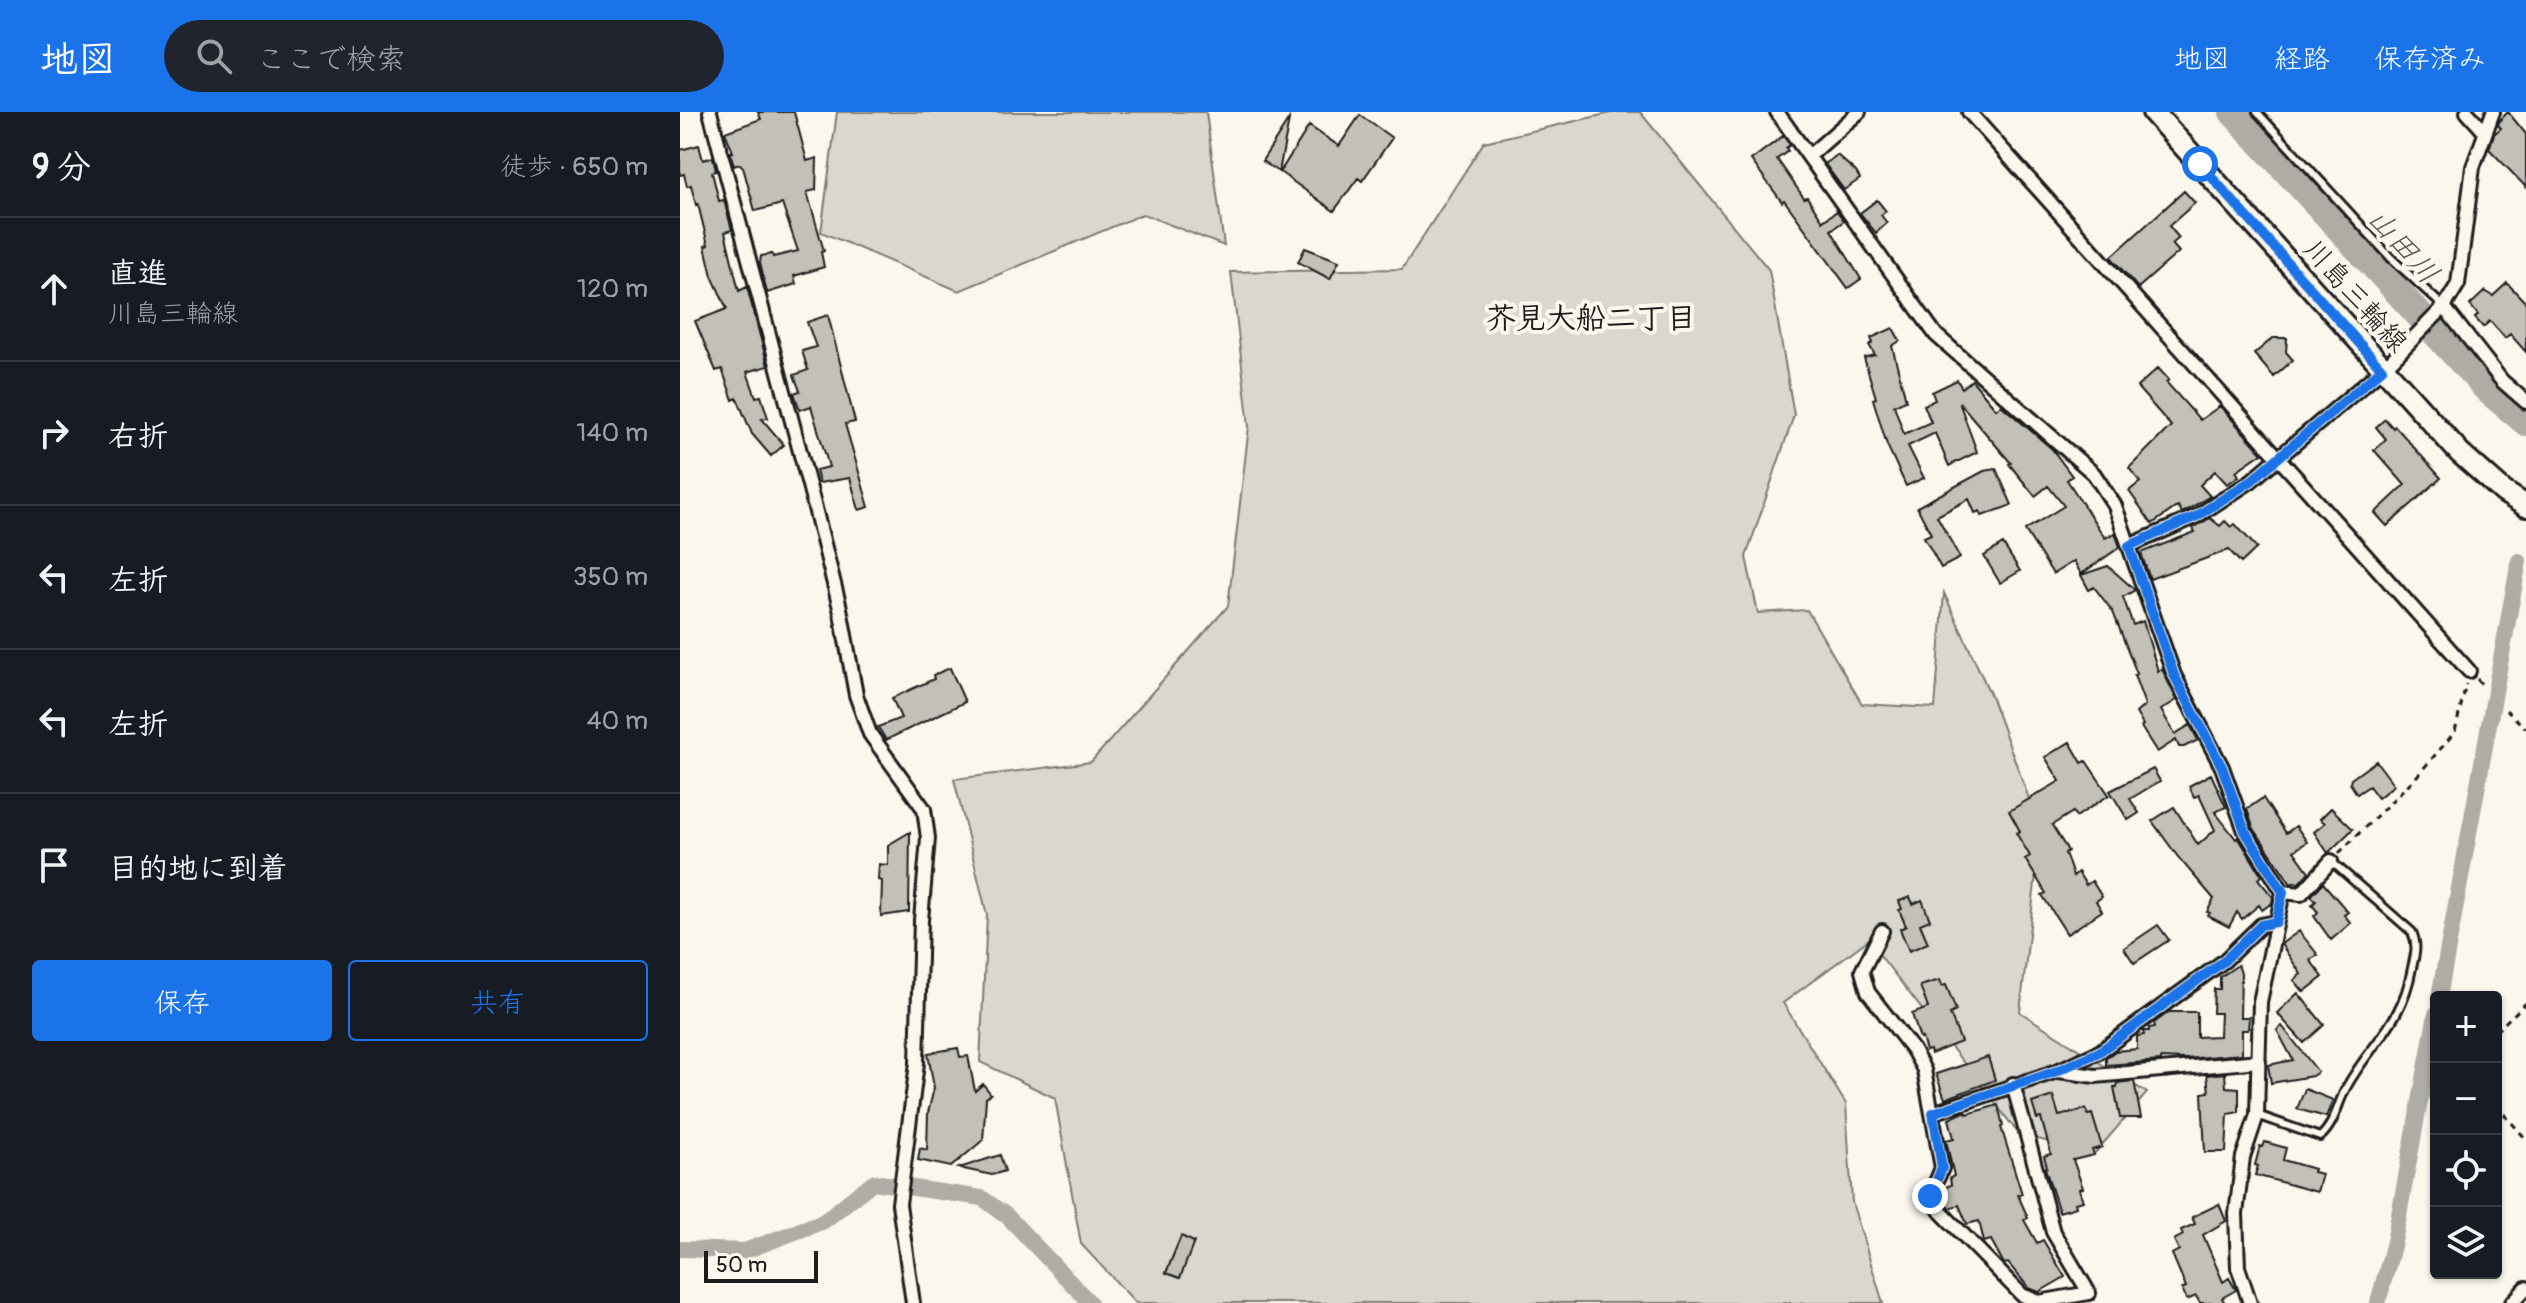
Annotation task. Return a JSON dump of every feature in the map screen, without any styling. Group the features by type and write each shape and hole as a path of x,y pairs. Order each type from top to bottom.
{"main road":[{"name":"川島三輪線","path":"2153,112 2385,366 2460,453 2504,492 2526,506"}],"street":[{"path":"710,112 826,551 856,695 870,734 924,809 928,838 921,920 917,1063 899,1204 913,1303"},
{"path":"1777,112 1936,335 2094,474 2115,506 2174,675 2222,767 2245,831 2283,892 2260,1002 2257,1115 2243,1157 2236,1214 2238,1267 2250,1303"},
{"path":"1809,156 1859,112"},
{"path":"1969,112 2469,671"},
{"path":"2467,112 2484,131"},
{"path":"2129,546 2197,516 2251,481 2385,366 2442,311 2458,284 2473,167 2493,112"},
{"path":"2442,311 2502,381 2526,402"},
{"path":"2283,892 2301,894 2331,861"},
{"path":"1933,1113 2057,1071 2099,1052 2224,961 2261,925 2276,922"},
{"path":"1882,931 1862,971 1868,992 1913,1050 1924,1070 1942,1168 1930,1196 1941,1212 2022,1295 2039,1302 2089,1293 2053,1232 2013,1084"},
{"path":"2057,1071 2095,1076 2259,1061"},
{"path":"2512,1303 2526,1288"}],"lane":[{"path":"2257,112 2442,311"},
{"path":"2257,1115 2320,1137 2329,1129 2346,1088 2400,1012 2408,992 2417,942 2412,932 2331,861"}],"path":[{"path":"2331,861 2417,776 2455,732 2469,671"},
{"path":"2506,710 2526,728"},
{"path":"2502,1025 2526,1003"},
{"path":"2502,1112 2526,1139"}],"shaded area":[{"path":"837,112 1206,112 1224,246 1143,214 959,291 821,232"},
{"path":"1615,112 1640,112 1769,270 1794,415 1746,557 1758,613 1807,610 1862,704 1935,708 1944,593 1991,696 2041,831 2020,1012 2147,1093 2094,1154 2019,1134 1868,940 1783,1003 1846,1104 1852,1202 1883,1303 1136,1303 1081,1244 1055,1098 980,1062 987,915 954,779 1091,762 1228,606 1249,426 1231,272 1402,269 1484,142"}],"building":[{"path":"758,112 794,112 807,161 817,158 816,190 807,192 824,251 821,252 824,267 794,276 796,284 767,293 761,256 772,254 773,257 798,251 782,204 755,211 743,167 740,164 734,166 730,152 733,152 725,132 761,119"},
{"path":"2508,112 2526,134 2526,187 2489,149 2494,134 2501,128 2498,125 2500,120"},
{"path":"1360,115 1392,138 1362,181 1358,178 1334,211 1280,172 1309,126 1339,146"},
{"path":"1289,120 1279,172 1262,161"},
{"path":"1783,136 1790,145 1786,148 1788,151 1777,159 1804,198 1807,197 1823,221 1837,211 1844,221 1831,230 1861,279 1848,288 1751,160"},
{"path":"699,145 703,160 713,157 716,171 712,172 719,201 724,200 732,230 725,232 739,291 747,287 768,366 747,372 756,397 761,396 768,418 762,419 784,445 771,456 752,434 737,398 733,400 722,369 716,371 695,321 727,309 712,276 698,204 691,185 687,186 684,174 680,175 680,150"},
{"path":"1837,155 1860,179 1844,190 1825,164"},
{"path":"2184,191 2195,203 2169,226 2179,238 2172,244 2179,252 2138,288 2111,257"},
{"path":"1877,200 1886,211 1881,215 1887,223 1876,233 1860,213"},
{"path":"1305,248 1339,261 1330,279 1298,262"},
{"path":"2507,283 2526,303 2526,352 2510,334 2505,338 2490,321 2483,327 2470,305 2485,291 2493,296"},
{"path":"828,315 855,422 845,424 869,507 859,510 850,478 819,483 816,470 829,467 811,406 800,410 794,393 800,391 794,375 808,370 802,351 816,347 807,322"},
{"path":"1893,328 1900,341 1892,346 1906,400 1894,405 1904,434 1931,422 1924,405 1935,400 1932,392 1957,380 1962,388 1972,380 1996,409 2001,405 2052,449 2072,476 2067,480 2105,538 2115,533 2120,547 2081,574 2074,561 2053,574 2025,530 2064,506 2048,486 2035,496 1959,402 1977,452 1949,466 1935,433 1908,446 1924,478 1906,486 1887,445 1864,358 1875,355 1869,345 1873,343 1871,338"},
{"path":"2273,338 2287,338 2286,352 2293,360 2274,377 2254,354"},
{"path":"2158,368 2169,380 2166,382 2200,420 2220,406 2262,453 2236,471 2239,476 2227,484 2215,471 2200,485 2210,496 2182,513 2178,506 2152,524 2129,491 2140,482 2129,468 2171,426 2137,387"},
{"path":"2385,419 2393,428 2395,426 2441,478 2387,526 2375,513 2405,485 2374,450 2386,439 2376,427"},
{"path":"1996,469 2012,505 1982,516 1980,511 1975,513 1969,499 1937,516 1960,558 1941,568 1924,537 1931,534 1917,507 1984,471"},
{"path":"2210,518 2220,526 2225,521 2231,527 2235,524 2257,548 2241,563 2229,550 2150,579 2141,553 2195,532 2193,528"},
{"path":"2003,544 2020,571 2000,583 1984,556"},
{"path":"2108,566 2135,590 2123,597 2133,625 2143,621 2158,671 2162,669 2177,700 2161,710 2175,734 2190,725 2198,740 2184,747 2179,747 2176,740 2157,752 2141,727 2143,725 2136,713 2145,705 2134,675 2137,674 2113,612 2094,587 2089,590 2081,575"},
{"path":"950,668 965,702 886,740 878,727 901,718 892,698 934,679 933,675"},
{"path":"2070,742 2082,763 2086,761 2109,795 2076,817 2073,812 2052,825 2068,851 2065,853 2073,876 2078,872 2086,885 2092,881 2102,897 2096,901 2102,911 2067,934 2042,895 2046,893 2025,859 2030,856 2016,833 2020,831 2009,811 2060,781 2045,757"},
{"path":"2376,761 2394,785 2378,798 2369,786 2357,794 2350,783 2351,779"},
{"path":"2153,769 2160,781 2130,799 2139,813 2128,820 2110,791"},
{"path":"2211,774 2226,807 2215,812 2236,839 2238,837 2262,876 2258,879 2273,897 2272,903 2262,910 2259,905 2242,919 2237,912 2229,927 2208,916 2214,899 2152,821 2174,807 2198,845 2215,830 2199,795 2194,797 2189,786"},
{"path":"2263,798 2286,833 2296,826 2307,842 2294,851 2309,872 2298,884 2291,884 2253,827 2247,809"},
{"path":"2331,808 2353,829 2328,853 2314,832 2325,823 2320,819"},
{"path":"910,832 909,912 881,916 879,864 888,865 888,845"},
{"path":"2323,883 2348,912 2344,915 2351,923 2331,940 2314,916 2318,912 2312,905 2316,901 2311,896"},
{"path":"1910,897 1913,904 1922,900 1930,920 1920,924 1928,943 1909,951 1900,929 1906,926 1899,910 1902,909 1899,901"},
{"path":"2158,925 2169,940 2134,963 2124,948"},
{"path":"2299,931 2318,955 2310,960 2323,977 2304,992 2294,980 2301,974 2281,944"},
{"path":"2238,965 2241,973 2240,1017 2249,1017 2248,1030 2242,1030 2242,1054 2161,1058 2161,1061 2106,1065 2106,1058 2115,1051 2137,1049 2137,1036 2155,1027 2154,1023 2169,1012 2197,1012 2197,1037 2219,1036 2220,1013 2213,1013 2214,989 2220,989 2220,977"},
{"path":"1940,980 1942,986 1946,985 1954,1005 1956,1011 1950,1014 1961,1042 1931,1054 1920,1039 1912,1014 1928,1008 1920,986"},
{"path":"2298,993 2324,1025 2304,1043 2277,1013"},
{"path":"2282,1026 2318,1072 2312,1076 2271,1083 2268,1065 2293,1060 2277,1030"},
{"path":"958,1048 960,1057 968,1056 975,1091 983,1084 991,1094 986,1098 983,1140 951,1167 918,1160 920,1148 927,1150 928,1113 934,1088 928,1053"},
{"path":"1988,1057 1995,1080 1945,1099 1936,1074"},
{"path":"2225,1073 2226,1087 2239,1088 2239,1112 2228,1114 2226,1152 2205,1152 2202,1093 2209,1092 2207,1075"},
{"path":"2134,1081 2141,1118 2120,1118 2114,1087 2117,1083"},
{"path":"2305,1089 2333,1100 2326,1117 2297,1109"},
{"path":"2053,1096 2059,1116 2086,1109 2088,1115 2092,1114 2102,1147 2092,1150 2094,1155 2073,1160 2083,1188 2079,1189 2083,1201 2075,1203 2076,1207 2059,1212 2045,1168 2044,1156 2051,1154 2041,1118 2037,1119 2032,1103"},
{"path":"1998,1105 2001,1127 2022,1194 2018,1195 2028,1218 2024,1220 2037,1243 2043,1240 2065,1277 2039,1292 2029,1288 2008,1263 2004,1264 1991,1240 1984,1242 1979,1221 1967,1224 1959,1205 1949,1208 1942,1197 1944,1188 1951,1185 1950,1178 1954,1176 1946,1140 1954,1138 1949,1119 1966,1111 1967,1114"},
{"path":"2265,1142 2286,1148 2283,1160 2322,1174 2317,1192 2255,1175 2260,1146 2263,1147"},
{"path":"1000,1155 1005,1171 992,1175 959,1168"},
{"path":"2219,1204 2226,1221 2203,1235 2223,1282 2229,1278 2236,1290 2222,1298 2225,1303 2200,1303 2196,1296 2187,1300 2182,1289 2186,1287 2172,1254 2179,1250 2174,1240 2183,1235 2181,1230 2195,1224 2192,1217"},
{"path":"1181,1236 1194,1242 1180,1278 1166,1273"}],"waterway":[{"name":"山田川","path":"2233,112 2488,390 2526,422"},
{"path":"2440,991 2519,561"},
{"path":"2378,1303 2394,1242 2430,1047"},
{"path":"680,1249 745,1251 824,1221 873,1182 982,1198 1007,1216 1090,1303"}],"district":[{"name":"芥見大船二丁目","path":"1591,318"}],"route":[{"path":"1930,1196 1942,1168 1933,1113 2057,1071 2099,1052 2224,961 2261,925 2276,922 2283,892 2245,831 2222,767 2174,675 2129,546 2197,516 2251,481 2382,369 2200,164"}]}
